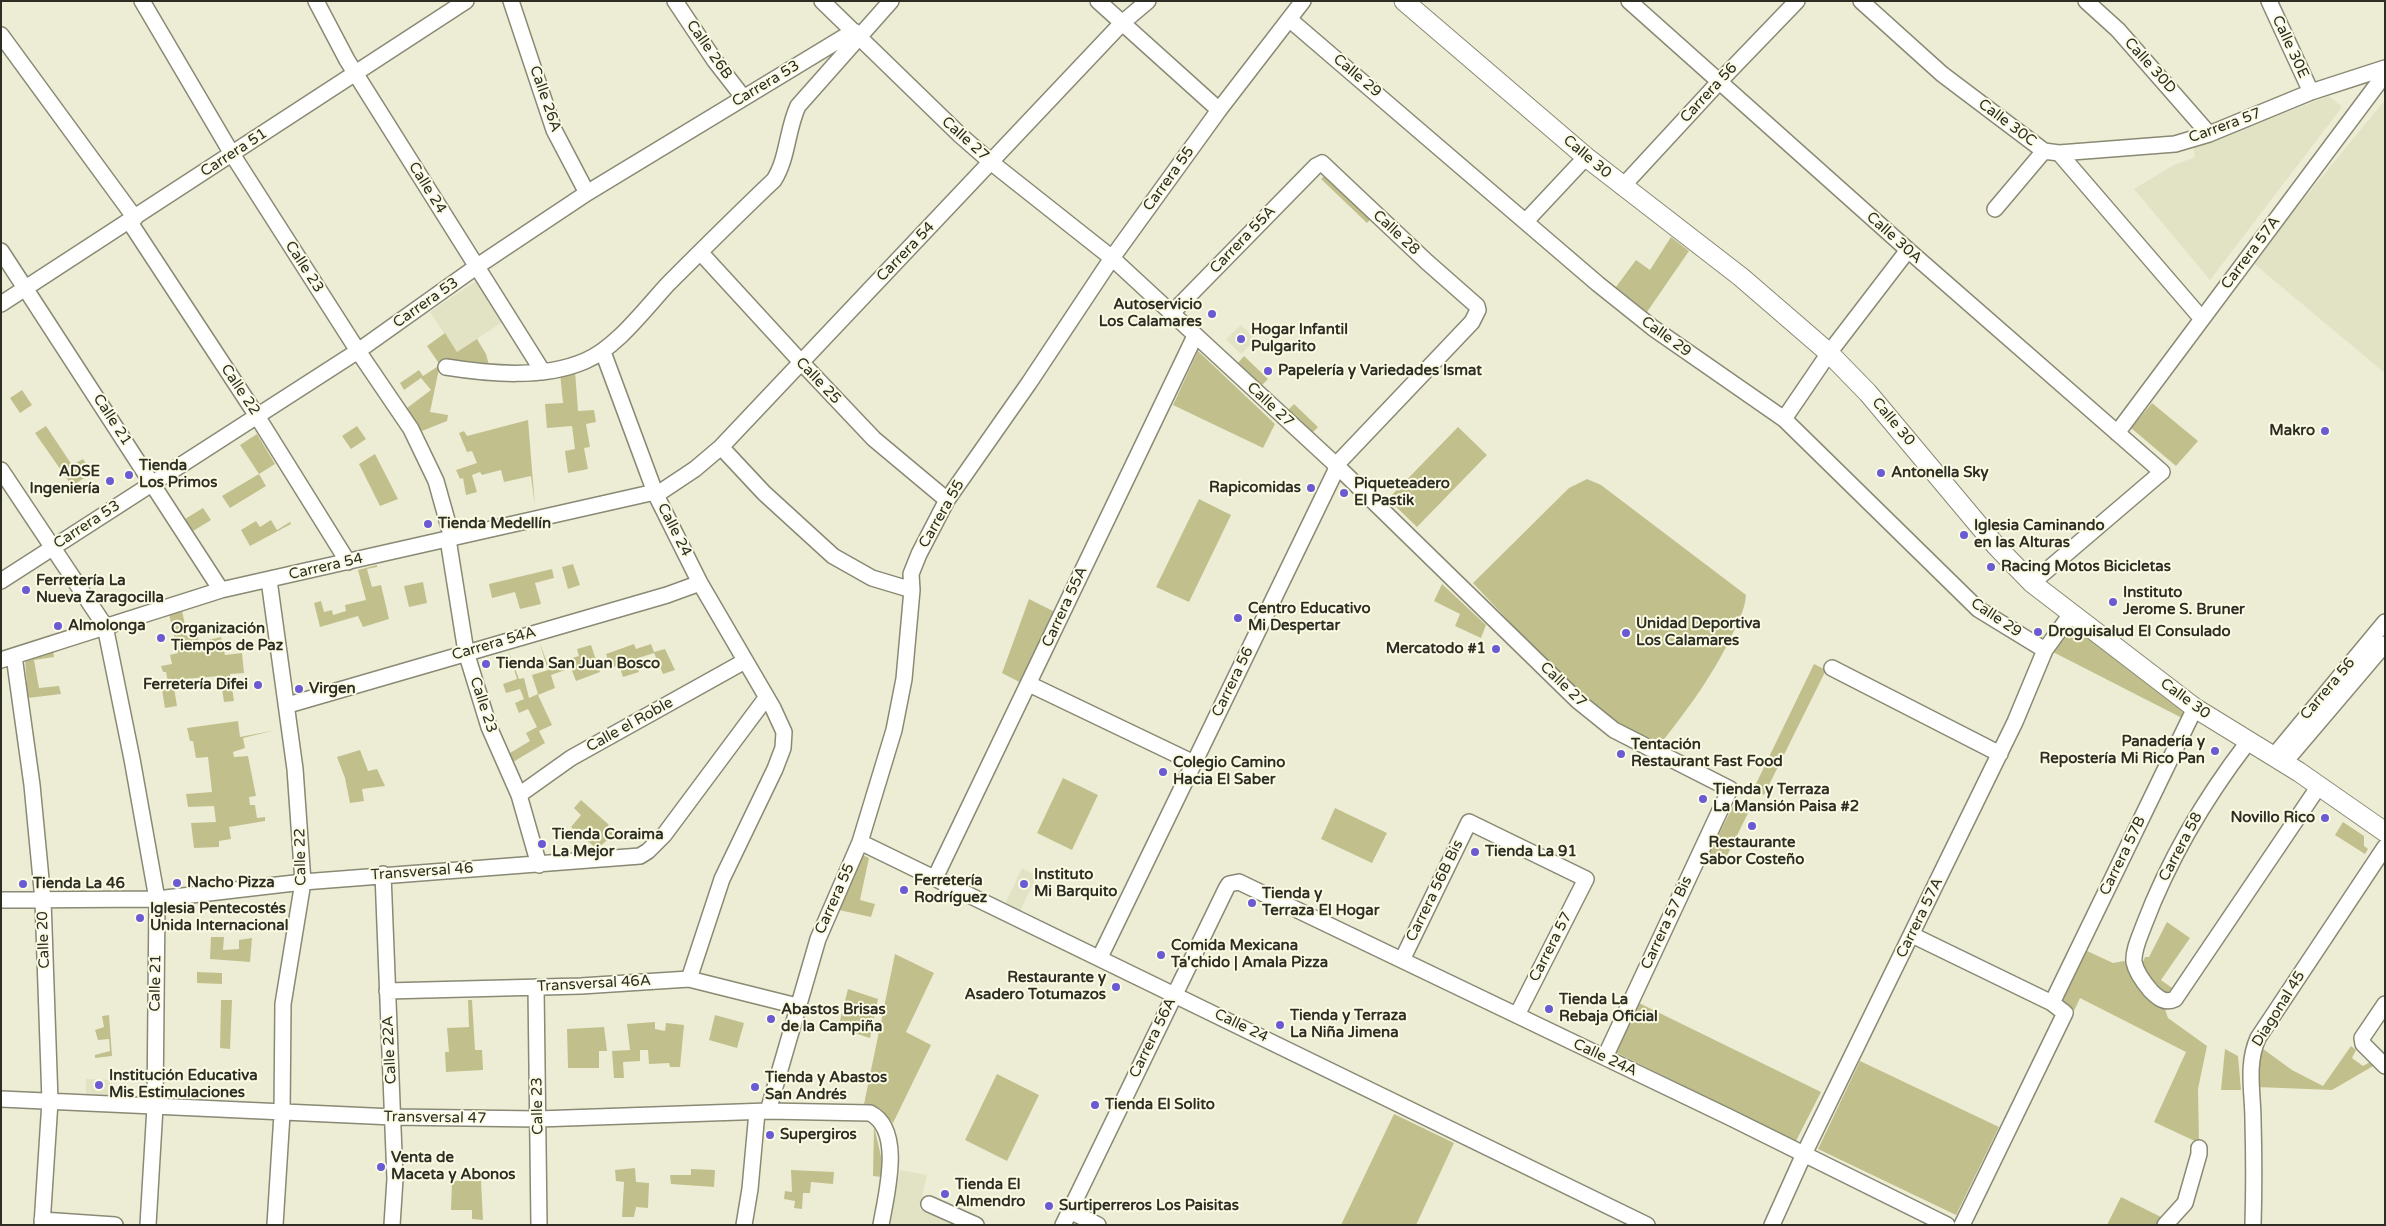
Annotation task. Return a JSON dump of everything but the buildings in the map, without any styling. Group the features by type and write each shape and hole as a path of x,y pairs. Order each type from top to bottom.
{"main road":[{"name":"Calle 30","path":"1404,1 1622,187 1734,272 1829,353 1868,393 1997,547 2032,583 2195,708 2319,786 2385,832"}],"street":[{"name":"Calle 23","path":"142,1 232,154 422,449 436,481 450,538 466,652 489,727 519,795 539,864"},
{"name":"Calle 24","path":"316,1 356,74 543,372"},
{"name":"Carrera 51","path":"1,304 466,1"},
{"name":"Calle 26A","path":"511,1 554,130 586,193"},
{"name":"Calle 26B","path":"675,1 715,61 743,97"},
{"name":"Calle 27","path":"822,1 910,89 992,163 1112,258 1336,465 1595,716 1614,730 1730,790"},
{"name":"Carrera 53","path":"446,367 473,371 543,372 579,364 603,352 700,252 774,180 780,170 798,106 857,34 891,1"},
{"path":"1098,1 1219,110"},
{"name":"Carrera 54","path":"8,658 221,590 656,493 695,469 721,447 992,163 1122,23 1148,1"},
{"name":"Carrera 55","path":"744,1225 762,1112 818,939 860,842 900,705 912,590 911,574 947,500 1029,383 1112,258 1219,110 1303,1"},
{"name":"Calle 30A","path":"1629,1 1908,250 2162,472 2032,583"},
{"name":"Carrera 56","path":"1622,187 1719,82 1798,1"},
{"name":"Calle 30C","path":"1861,1 1942,74 2052,152 2202,319"},
{"name":"Calle 30D","path":"2086,1 2124,38 2209,134"},
{"name":"Calle 30E","path":"2269,1 2311,92"},
{"name":"Calle 29","path":"1289,19 1653,328 1784,419 1978,610 2045,650"},
{"name":"Carrera 53","path":"1,581 358,351 476,267 586,193 743,97 857,34"},
{"name":"Calle 22","path":"1,35 132,220 348,562"},
{"name":"Carrera 57","path":"2052,152 2158,147 2209,134 2311,92 2385,68"},
{"name":"Carrera 57A","path":"2117,433 2385,74"},
{"path":"1995,209 2052,152"},
{"path":"1526,222 1586,157"},
{"name":"Calle 28","path":"1316,166 1322,163 1325,164 1377,216 1477,306"},
{"name":"Carrera 55A","path":"1171,314 1316,166"},
{"path":"1784,419 1829,353 1908,250"},
{"name":"Calle 21","path":"1,251 153,482 221,590"},
{"name":"Calle 25","path":"700,252 874,439 947,500"},
{"name":"Carrera 56","path":"1100,957 1334,474 1336,465 1475,318 1478,314 1477,306"},
{"name":"Carrera 55A","path":"935,878 1195,336"},
{"name":"Calle 24","path":"603,352 656,493 700,582 784,732 783,748 769,782 722,879 689,979"},
{"path":"721,447 764,492 832,556 872,578 912,590"},
{"path":"1,470 105,626"},
{"name":"Calle 22","path":"269,580 288,705 300,817 303,882 283,1004 282,1114 275,1225"},
{"name":"Carrera 54A","path":"288,705 633,605 700,582"},
{"name":"Carrera 57A","path":"1772,1225 1804,1154 2000,754 2045,650 2071,614"},
{"name":"Carrera 56","path":"2278,760 2385,622"},
{"name":"Calle 21","path":"105,626 132,759 157,899 155,1107 148,1225"},
{"name":"Carrera 56","path":"2278,760 2385,644"},
{"name":"Calle 20","path":"8,658 32,785 43,900 50,1101 42,1223"},
{"name":"Calle el Roble","path":"519,795 571,758 745,660"},
{"path":"1832,668 2000,754"},
{"path":"1029,684 1194,763"},
{"name":"Transversal 46","path":"1,900 157,899 383,874 640,856 648,851 664,835 766,698"},
{"name":"Carrera 57B","path":"2052,1003 2195,708"},
{"name":"Carrera 58","path":"2248,742 2203,806 2180,845 2150,908 2137,943 2134,962 2141,978 2158,998 2167,1001 2174,999 2319,786"},
{"name":"Carrera 57 Bis","path":"1605,1057 1730,790"},
{"name":"Carrera 56B Bis","path":"1402,960 1469,822 1586,879"},
{"name":"Calle 24","path":"860,842 1174,993 1647,1225"},
{"name":"Diagonal 45","path":"2253,1225 2254,1156 2250,1072 2253,1049 2264,1029 2385,848"},
{"name":"Calle 22A","path":"383,874 395,1179 392,1225"},
{"name":"Carrera 57","path":"1517,1015 1586,879"},
{"name":"Calle 24A","path":"1234,882 1245,883 1947,1225"},
{"name":"Carrera 56A","path":"1067,1218 1174,993 1226,889 1229,884 1234,882"},
{"path":"1912,935 2063,1010 2063,1018 1962,1225"},
{"name":"Transversal 46A","path":"387,990 581,986 689,979 797,1006"},
{"name":"Calle 23","path":"536,987 539,1225"},
{"path":"2385,1004 2362,1038 2363,1044 2385,1066"},
{"name":"Transversal 47","path":"1,1099 282,1114 393,1117 538,1119 762,1112 870,1113 882,1121 890,1154 888,1179 880,1225"},
{"path":"2165,1225 2185,1203 2199,1148"},
{"path":"929,1204 976,1225"},
{"path":"1067,1218 1098,1225"},
{"path":"42,1223 115,1225"}],"shaded area":[{"path":"2329,96 2342,107 2210,280 2134,189 2172,166 2195,157 2193,148"},
{"path":"2385,100 2385,373 2252,262"},
{"path":"1326,174 1372,218 1367,223 1321,179"},
{"path":"1671,237 1689,251 1647,312 1616,287 1636,260 1650,270"},
{"path":"476,281 504,321 457,352 430,312"},
{"name":"Hogar Infantil Pulgarito","path":"1241,325 1256,339 1241,354 1226,339"},
{"path":"445,333 457,352 477,339 486,354 489,365 440,364 427,346"},
{"path":"1198,351 1275,424 1263,448 1173,405"},
{"path":"1244,356 1268,379 1262,385 1238,363"},
{"path":"440,365 430,412 448,415 447,421 422,431 407,408 431,390 421,378 404,390 400,383 419,370 423,376"},
{"path":"575,371 578,411 594,410 596,422 586,424 590,447 584,448 588,469 568,473 565,451 575,449 572,426 547,428 545,404 563,403 560,373"},
{"path":"22,390 32,405 20,413 10,398"},
{"path":"2152,403 2198,441 2176,466 2131,428"},
{"path":"1294,404 1318,427 1312,433 1288,410"},
{"path":"528,420 535,507 531,476 504,482 501,470 482,475 480,472 472,475 477,492 466,495 463,478 460,479 456,470 477,463 472,451 467,452 459,433 464,431 467,436"},
{"path":"46,426 72,465 83,459 92,473 72,486 35,433"},
{"path":"357,426 366,439 351,449 342,436"},
{"path":"1458,427 1487,455 1417,527 1388,499"},
{"path":"257,434 275,464 259,474 240,445"},
{"path":"375,454 398,499 380,506 359,464"},
{"path":"259,474 266,486 230,508 222,496"},
{"name":"Unidad Deportiva Los Calamares","path":"1587,479 1601,485 1746,595 1741,616 1718,662 1684,713 1660,742 1625,728 1602,710 1545,660 1473,583 1569,488"},
{"path":"1199,499 1231,515 1189,602 1156,587"},
{"path":"203,508 211,520 193,531 185,519"},
{"path":"271,520 277,530 290,522 291,524 250,546 241,530 256,521 260,527"},
{"path":"573,564 580,585 568,589 562,567"},
{"path":"377,565 377,567 367,569 372,587 381,585 389,619 363,627 358,616 320,627 314,603 321,601 324,612 332,610 333,615 346,611 345,605 366,600 358,570"},
{"path":"552,569 554,578 535,583 541,604 520,609 515,592 492,598 489,584"},
{"path":"423,582 427,603 409,607 404,586"},
{"path":"1442,584 1486,625 1481,638 1455,626 1460,614 1434,601"},
{"path":"1029,599 1057,613 1025,685 1002,673"},
{"path":"182,610 187,636 197,634 199,642 221,637 225,655 242,653 244,673 230,674 234,701 224,702 220,676 184,679 185,686 174,688 177,706 165,708 162,690 169,688 166,672 163,672 161,666 172,664 170,655 178,653 169,614"},
{"path":"2070,622 2186,711 2182,718 2051,651"},
{"path":"539,641 548,665 579,656 577,649 591,645 600,672 576,681 571,668 551,675 555,688 538,695 552,725 539,731 545,743 513,762 510,753 530,741 526,733 537,727 528,709 519,713 515,703 524,699 520,689 506,693 503,684 517,679 508,650 519,679 524,678 529,698 538,694 532,675 548,670"},
{"path":"634,644 636,649 651,644 654,652 665,649 675,670 663,674 654,653 635,659 639,672 623,677 619,665 611,668 606,654"},
{"path":"53,650 54,657 34,660 39,688 59,686 61,694 28,698 25,660"},
{"path":"1814,664 1826,670 1764,795 1753,790"},
{"path":"238,721 240,737 276,730 243,738 245,748 233,752 234,757 248,756 256,796 249,797 250,805 255,805 257,818 265,817 265,821 229,827 231,839 219,841 219,847 194,848 191,823 216,822 214,806 188,807 186,794 212,792 208,757 196,758 193,741 190,741 187,728"},
{"path":"360,750 368,771 377,769 385,786 362,789 364,801 350,803 345,778 337,757"},
{"path":"1063,778 1098,795 1072,850 1037,833"},
{"path":"581,800 608,824 613,835 597,849 571,827 581,815 574,808"},
{"path":"1736,800 1751,807 1722,866 1707,858"},
{"path":"1335,808 1387,833 1372,863 1321,839"},
{"path":"2343,822 2364,836 2364,846 2368,849 2365,854 2335,835"},
{"path":"863,855 869,858 860,900 875,904 871,917 839,910"},
{"name":"Instituto Mi Barquito","path":"1022,868 1037,876 1020,911 1005,904"},
{"path":"2167,922 2190,938 2161,980 2175,990 2174,994 2164,995 2141,967 2145,957 2149,957"},
{"path":"211,937 224,937 223,950 239,949 239,940 252,938 250,962 210,959"},
{"path":"2085,950 2113,963 2124,961 2165,1009 2168,1018 2207,1046 2198,1089 2199,1143 2154,1122 2186,1052 2080,998 2074,1011 2059,1002"},
{"path":"895,954 934,973 906,1032 931,1045 893,1123 879,1108 864,1104"},
{"path":"197,972 222,973 222,984 197,983"},
{"path":"848,989 878,999 870,1038 838,1028"},
{"path":"221,1000 232,1000 230,1049 220,1048"},
{"path":"468,1000 472,1000 475,1050 482,1050 483,1070 446,1072 445,1052 449,1052 447,1028 469,1027"},
{"path":"1637,1002 1821,1092 1796,1141 1613,1051"},
{"path":"109,1015 112,1056 95,1058 95,1055 110,1051 109,1039 98,1040 95,1030 104,1027 102,1016"},
{"path":"715,1015 744,1023 737,1048 709,1040"},
{"path":"655,1022 655,1029 665,1031 666,1023 684,1025 680,1067 670,1067 669,1063 649,1064 648,1050 640,1050 640,1061 623,1062 624,1078 614,1078 612,1051 630,1050 627,1024"},
{"path":"604,1027 607,1051 599,1051 599,1068 568,1068 567,1029"},
{"path":"2259,1046 2292,1070 2323,1086 2351,1046 2356,1050 2352,1058 2363,1066 2370,1062 2375,1065 2332,1090 2257,1087"},
{"path":"2225,1049 2238,1056 2241,1090 2221,1090"},
{"path":"1860,1061 1999,1127 1956,1215 1818,1149"},
{"path":"997,1074 1039,1095 1007,1161 965,1140"},
{"name":"Institución Educativa Mis Estimulaciones","path":"86,1079 112,1080 111,1095 86,1094"},
{"path":"1394,1114 1454,1143 1416,1225 1341,1225"},
{"path":"874,1126 883,1165 881,1177 873,1176"},
{"path":"635,1168 636,1182 649,1183 648,1208 636,1207 634,1217 622,1217 624,1182 616,1181 615,1170"},
{"path":"691,1169 715,1170 714,1187 671,1184 670,1175 691,1175"},
{"path":"791,1170 834,1172 833,1184 811,1182 810,1193 803,1193 802,1209 794,1208 795,1201 784,1199 785,1191 792,1192"},
{"path":"900,1170 927,1175 919,1209 964,1225 890,1225"},
{"path":"452,1181 481,1181 483,1220 472,1219 472,1210 451,1210"},
{"path":"2121,1197 2165,1219 2159,1225 2107,1225"}],"place":[{"name":"Autoservicio Los Calamares","path":"1212,314"},
{"name":"Hogar Infantil Pulgarito","path":"1241,339"},
{"name":"Papelería y Variedades Ismat","path":"1268,371"},
{"name":"Makro","path":"2325,431"},
{"name":"Antonella Sky","path":"1881,473"},
{"name":"Tienda Los Primos","path":"129,475"},
{"name":"ADSE Ingeniería","path":"110,481"},
{"name":"Rapicomidas","path":"1311,488"},
{"name":"Piqueteadero El Pastik","path":"1344,493"},
{"name":"Tienda Medellín","path":"428,524"},
{"name":"Iglesia Caminando en las Alturas","path":"1964,535"},
{"name":"Racing Motos Bicicletas","path":"1991,567"},
{"name":"Ferretería La Nueva Zaragocilla","path":"26,590"},
{"name":"Instituto Jerome S. Bruner","path":"2113,602"},
{"name":"Centro Educativo Mi Despertar","path":"1238,618"},
{"name":"Almolonga","path":"58,626"},
{"name":"Droguisalud El Consulado","path":"2038,632"},
{"name":"Unidad Deportiva Los Calamares","path":"1626,633"},
{"name":"Organización Tiempos de Paz","path":"161,638"},
{"name":"Mercatodo #1","path":"1496,649"},
{"name":"Tienda San Juan Bosco","path":"486,664"},
{"name":"Ferretería Difei","path":"258,685"},
{"name":"Virgen","path":"299,689"},
{"name":"Panadería y Repostería Mi Rico Pan","path":"2215,751"},
{"name":"Tentación Restaurant Fast Food","path":"1621,754"},
{"name":"Colegio Camino Hacia El Saber","path":"1163,772"},
{"name":"Tienda y Terraza La Mansión Paisa #2","path":"1703,799"},
{"name":"Novillo Rico","path":"2325,818"},
{"name":"Restaurante Sabor Costeño","path":"1752,826"},
{"name":"Tienda Coraima La Mejor","path":"542,844"},
{"name":"Tienda La 91","path":"1475,852"},
{"name":"Nacho Pizza","path":"177,883"},
{"name":"Tienda La 46","path":"23,884"},
{"name":"Instituto Mi Barquito","path":"1024,884"},
{"name":"Ferretería Rodríguez","path":"904,890"},
{"name":"Tienda y Terraza El Hogar","path":"1252,903"},
{"name":"Iglesia Pentecostés Unida Internacional","path":"140,918"},
{"name":"Comida Mexicana Ta'chido | Amala Pizza","path":"1161,955"},
{"name":"Restaurante y Asadero Totumazos","path":"1116,987"},
{"name":"Tienda La Rebaja Oficial","path":"1549,1009"},
{"name":"Abastos Brisas de la Campiña","path":"771,1019"},
{"name":"Tienda y Terraza La Niña Jimena","path":"1280,1025"},
{"name":"Institución Educativa Mis Estimulaciones","path":"99,1085"},
{"name":"Tienda y Abastos San Andrés","path":"755,1087"},
{"name":"Tienda El Solito","path":"1095,1105"},
{"name":"Supergiros","path":"770,1135"},
{"name":"Venta de Maceta y Abonos","path":"381,1167"},
{"name":"Tienda El Almendro","path":"945,1194"},
{"name":"Surtiperreros Los Paisitas","path":"1049,1206"}]}
